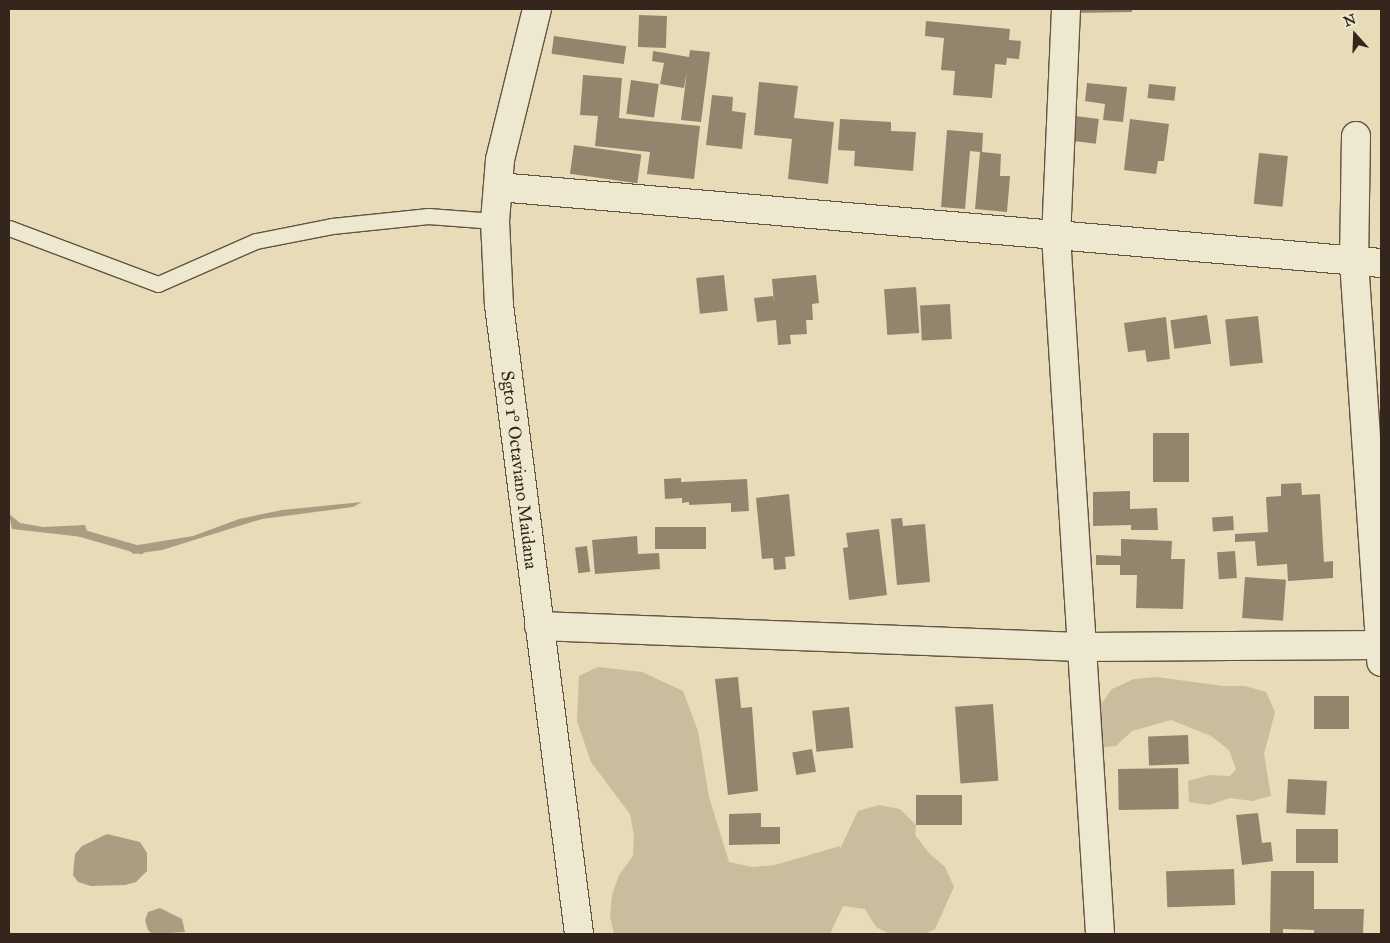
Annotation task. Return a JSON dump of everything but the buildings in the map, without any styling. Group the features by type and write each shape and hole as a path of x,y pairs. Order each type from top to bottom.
{"street":[{"name":"Sgto 1° Octaviano Maidana","path":"537,9 500,160 495,221 499,305 579,934"},
{"path":"1066,9 1056,236 1100,934"},
{"path":"539,626 1082,647 1381,651 1354,261 1356,136"},
{"path":"498,187 1056,236 1381,262"}],"lane":[{"path":"9,228 158,284 256,241 332,226 428,216 495,221"}],"shaded area":[{"path":"362,502 353,507 262,519 162,550 133,554 130,551 132,546 193,536 239,519 282,510"},
{"path":"9,514 20,523 43,527 85,525 87,531 83,537 12,529"},
{"path":"598,667 642,672 683,691 698,731 709,797 729,862 752,867 775,865 840,846 840,849 858,811 879,805 900,809 916,825 915,835 929,853 945,867 954,887 935,929 925,934 890,934 876,927 865,909 843,906 830,934 614,934 610,917 612,895 619,875 633,856 634,836 630,814 591,762 577,721 579,676"},
{"path":"1157,677 1223,686 1245,686 1266,692 1275,712 1264,754 1271,796 1252,801 1230,798 1209,805 1189,802 1188,781 1209,775 1230,776 1236,769 1229,750 1211,736 1171,720 1132,731 1116,746 1094,748 1099,707 1112,689 1134,679"},
{"path":"107,834 140,842 147,853 147,871 136,882 125,885 91,886 78,882 73,875 75,854 82,846"},
{"path":"160,908 182,919 185,932 152,934 148,930 145,920 148,912"}],"waterway":[{"path":"77,532 140,550"}]}
